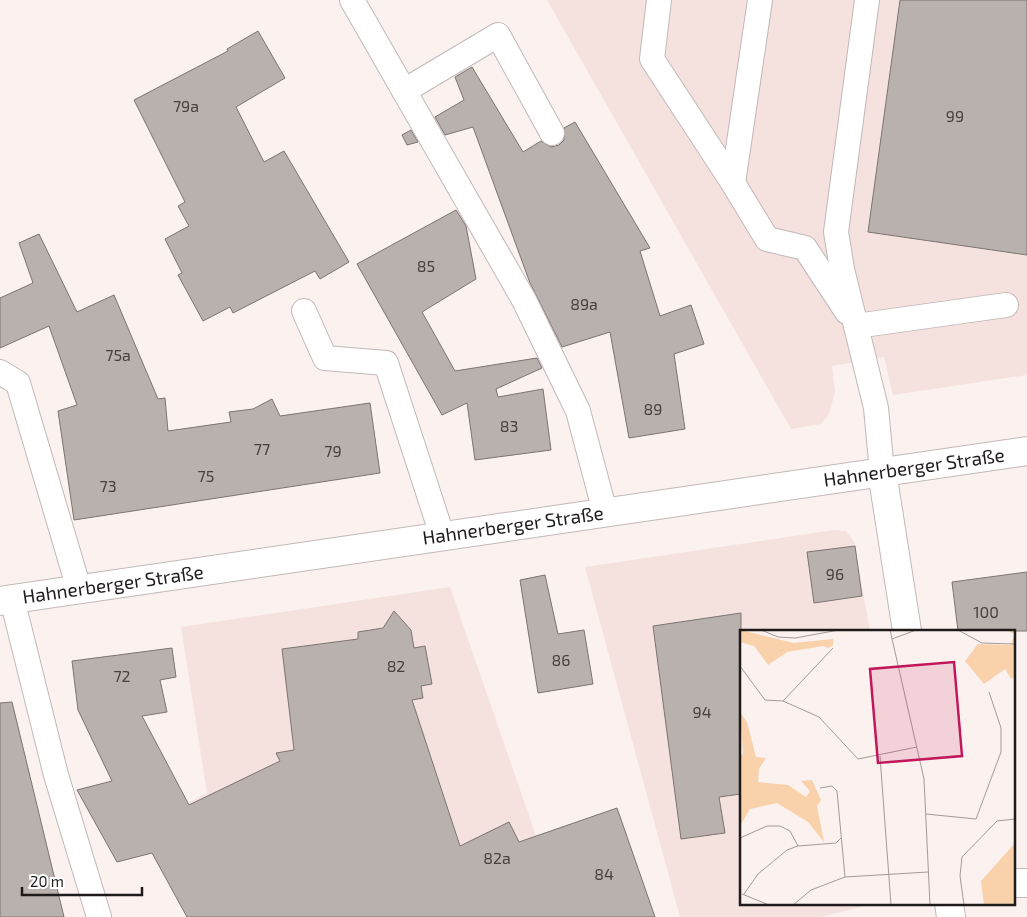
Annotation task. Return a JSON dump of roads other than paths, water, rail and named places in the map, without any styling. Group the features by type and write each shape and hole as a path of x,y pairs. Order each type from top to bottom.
{"main road":[{"name":"Hahnerberger Straße","path":"6,600 1027,451"},
{"path":"882,472 907,630"},
{"path":"1014,883 1027,883"},
{"path":"949,904 951,917"}],"lane":[{"path":"352,0 524,300 578,412 605,512"},
{"path":"659,0 652,59 767,239 805,248 856,326"},
{"path":"733,183 760,0"},
{"path":"867,0 836,232 842,270 876,408 882,472"},
{"path":"404,91 498,35 552,133"},
{"path":"856,326 1006,305"},
{"path":"304,311 325,358 386,363 442,535"},
{"path":"0,372 18,384 79,589"},
{"path":"6,600 99,917"}]}
